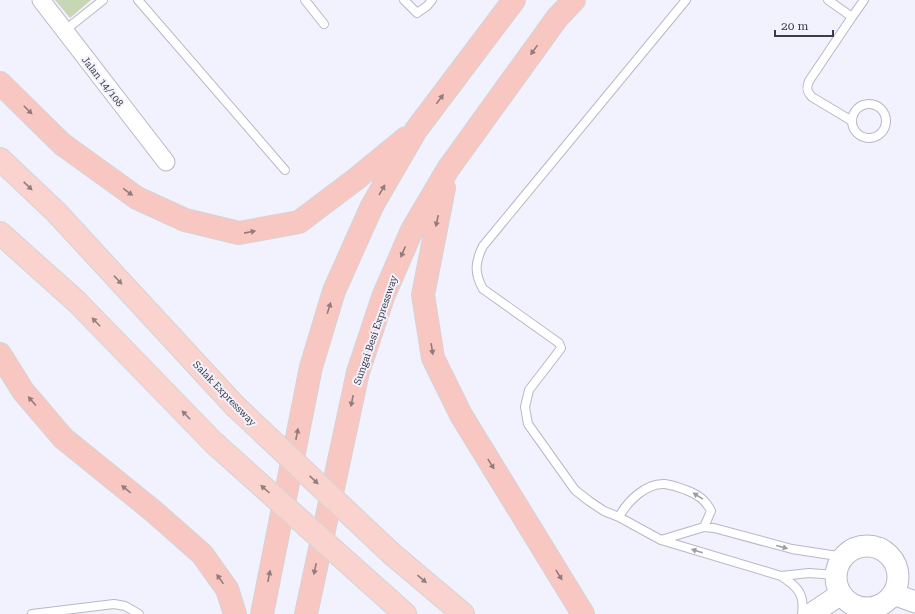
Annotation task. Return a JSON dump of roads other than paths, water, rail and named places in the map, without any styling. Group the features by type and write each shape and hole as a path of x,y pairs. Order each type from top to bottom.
{"highway":[{"path":"262,614 311,367 334,291 372,206 416,130 514,0"},
{"name":"Sungai Besi Expressway","path":"306,614 358,372 383,298 412,230 448,169 557,18 574,0"},
{"path":"0,82 62,144 137,198 185,220 239,234 299,222 356,179 416,130"},
{"name":"Salak Expressway","path":"0,158 56,212 235,406 392,554 463,614"},
{"path":"448,169 423,295 433,358 461,415 583,614"},
{"path":"0,233 77,302 214,443 405,614"},
{"path":"0,354 23,391 63,438 152,510 202,554 227,589 235,614"}],"street":[{"name":"Jalan 14/108","path":"41,0 166,162"},
{"path":"811,614 840,575 851,551 859,548 869,546 878,548 892,559 897,568 897,586 894,594 886,602 877,606 852,610 840,575"},
{"path":"894,594 915,602"}],"lane":[{"path":"64,31 103,0"},
{"path":"138,0 285,170"},
{"path":"305,0 324,24"},
{"path":"404,0 417,12 427,6 432,0"},
{"path":"686,0 483,246 478,257 476,267 478,279 483,289 558,341 560,346 559,351 529,390 524,407 528,424 575,490 589,501 661,540 781,576 793,584 801,594 803,605 802,614"},
{"path":"828,0 852,17"},
{"path":"852,121 853,115 857,109 868,104 875,105 881,109 886,121 882,133 870,138 863,137 854,128 852,121 812,97 808,92 807,86 864,0"},
{"path":"619,517 629,502 637,495 645,490 663,484 690,491 708,503 711,511 704,527"},
{"path":"661,540 704,527 714,528 792,549 840,575"},
{"path":"781,576 809,573 840,575"},
{"path":"32,614 114,604 125,606 139,614"}]}
